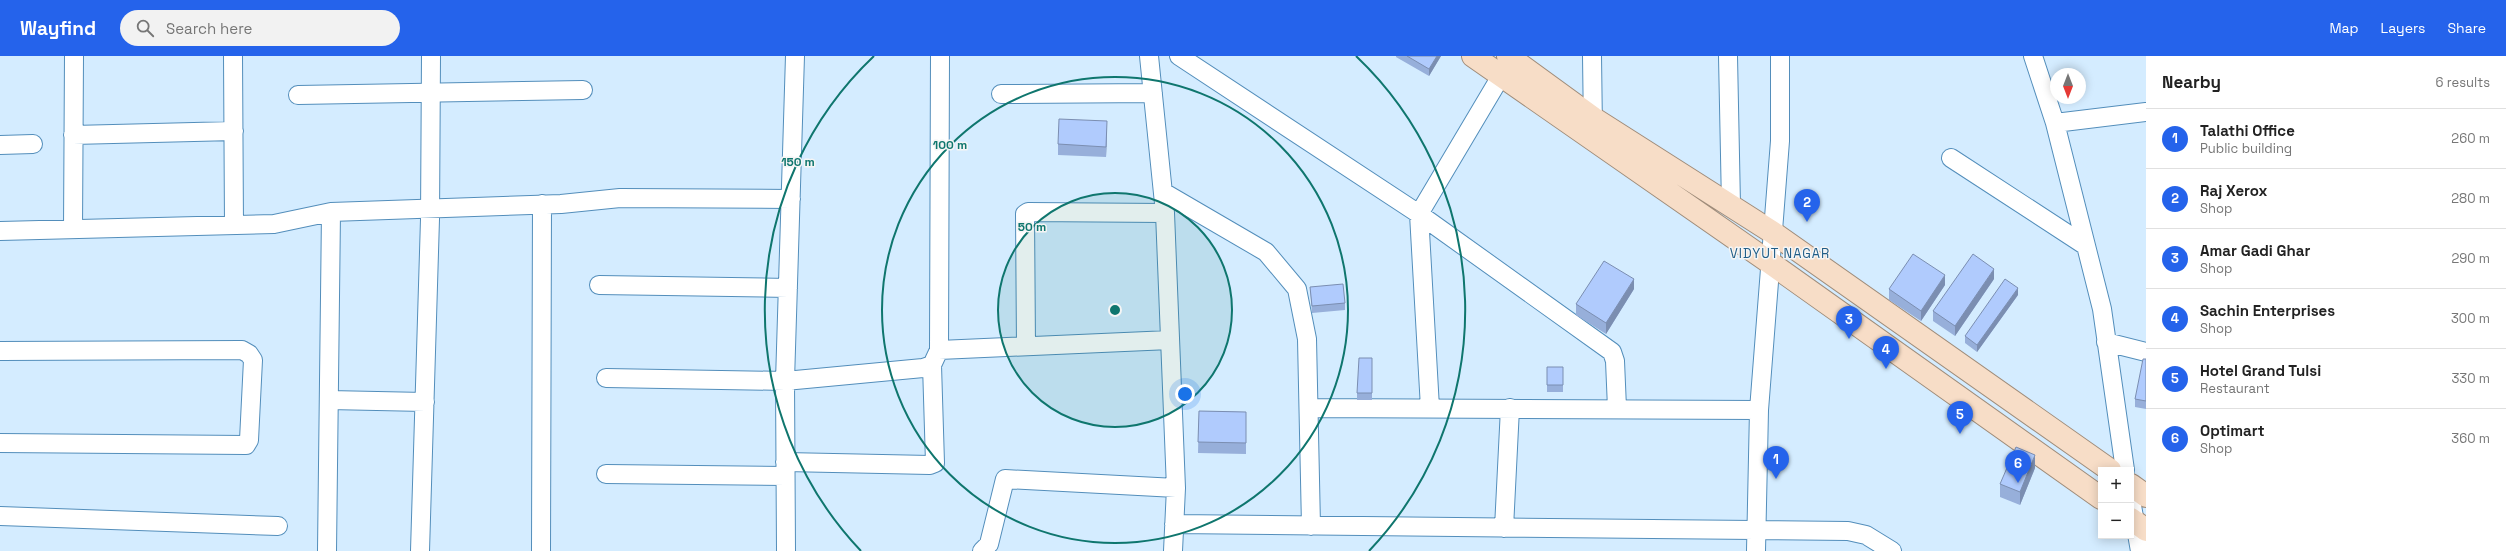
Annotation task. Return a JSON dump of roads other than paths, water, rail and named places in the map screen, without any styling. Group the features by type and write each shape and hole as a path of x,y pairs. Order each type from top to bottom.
{"main road":[{"path":"1473,56 1593,141 1769,262 2098,496"},
{"path":"1508,56 1593,118 1772,232 2106,467"},
{"path":"2134,487 2146,496"}],"street":[{"path":"73,229 74,56"},
{"path":"233,56 234,225"},
{"path":"420,551 430,207 431,56"},
{"path":"786,551 785,381 795,56"},
{"path":"606,474 930,465 935,463 935,357 940,56"},
{"path":"1149,56 1165,213 1176,488 1173,551"},
{"path":"1179,56 1419,214 1612,352 1616,361 1617,408"},
{"path":"1592,56 1593,141"},
{"path":"1728,56 1731,205"},
{"path":"1756,551 1759,410 1769,262 1780,141 1780,56"},
{"path":"2033,56 2056,123 2102,309 2126,467"},
{"path":"1430,408 1419,214 1501,76"},
{"path":"298,95 431,91 583,90"},
{"path":"1001,94 1153,93"},
{"path":"2056,123 2146,112"},
{"path":"73,135 234,131"},
{"path":"0,145 33,144"},
{"path":"1951,158 2086,246"},
{"path":"1163,192 1266,252 1298,289 1307,339 1312,526"},
{"path":"0,231 274,224 331,212 430,207 542,204 620,198 791,199"},
{"path":"541,551 542,204"},
{"path":"327,551 331,212"},
{"path":"1026,346 1025,214 1028,212 1165,213"},
{"path":"599,285 788,288"},
{"path":"606,378 785,381 923,368 935,357 1026,346 1170,340"},
{"path":"2106,342 2146,352"},
{"path":"0,351 242,350 253,360 249,440 246,445 0,443"},
{"path":"329,400 425,402"},
{"path":"1310,408 1617,408 1759,410"},
{"path":"1504,528 1510,408"},
{"path":"982,551 989,544 1005,479 1176,488"},
{"path":"2132,503 2138,524 2140,551"},
{"path":"0,516 278,526"},
{"path":"1174,524 1848,531 1866,535 1892,551"}],"place":[{"name":"Raj Xerox","path":"1807,222"},
{"name":"Amar Gadi Ghar","path":"1849,339"},
{"name":"Sachin Enterprises","path":"1886,369"},
{"name":"Hotel Grand Tulsi","path":"1960,434"},
{"name":"Talathi Office","path":"1776,479"},
{"name":"Optimart","path":"2018,483"}],"district":[{"name":"VIDYUT NAGAR","path":"1780,253"}]}
